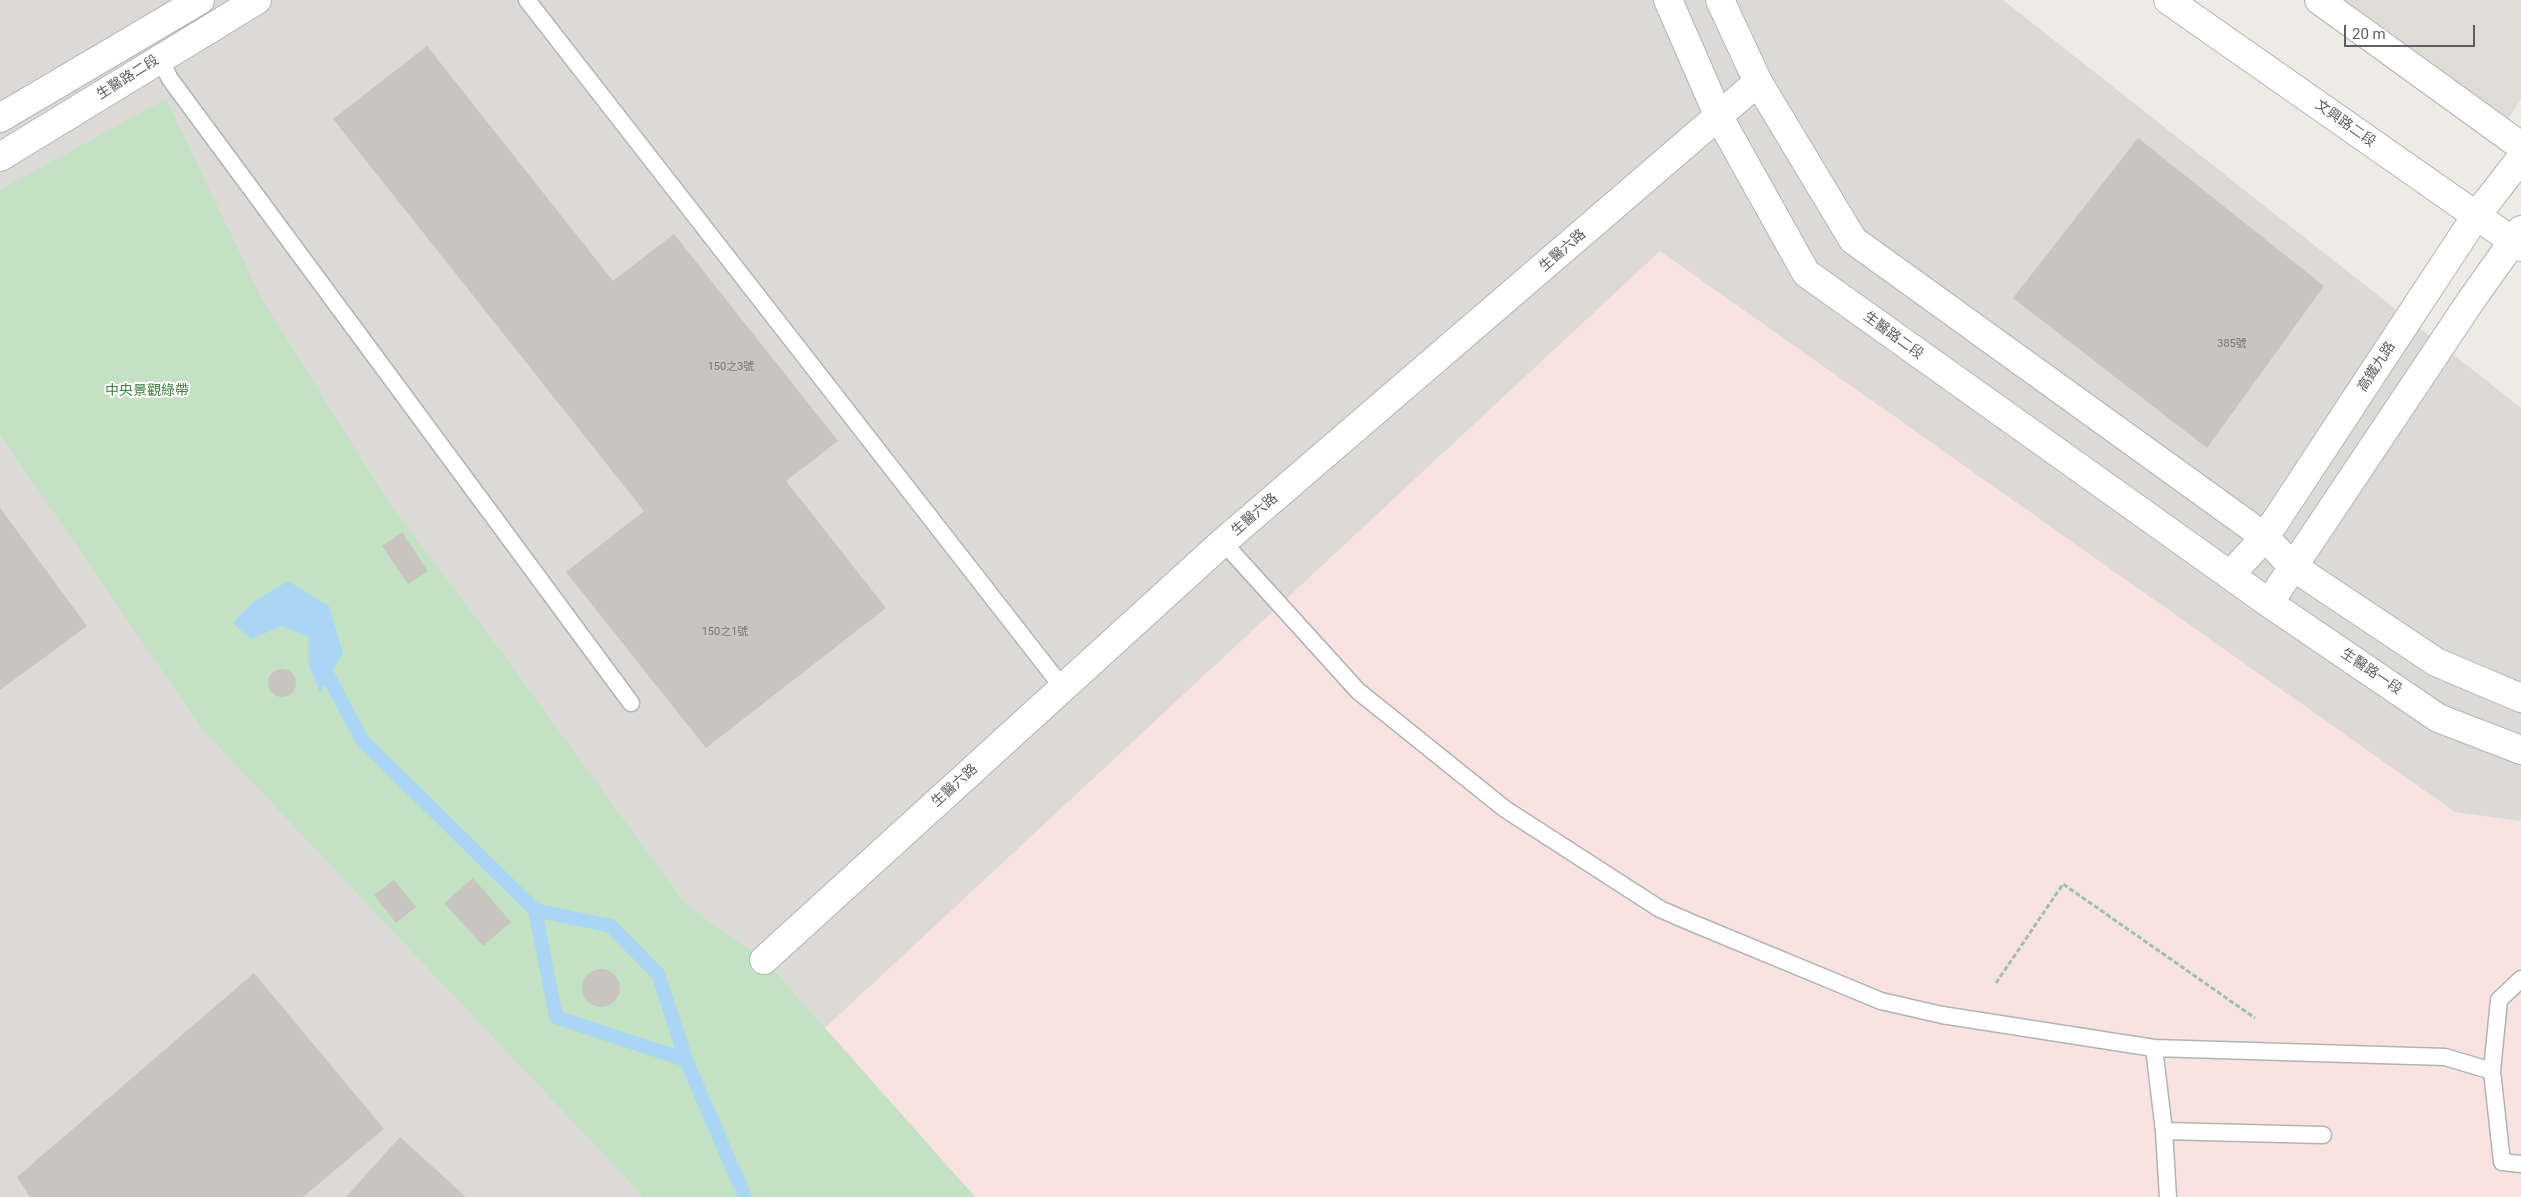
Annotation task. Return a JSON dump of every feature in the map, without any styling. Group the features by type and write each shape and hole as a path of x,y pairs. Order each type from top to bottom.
{"street":[{"path":"0,118 200,0"},
{"name":"生醫路二段","path":"0,157 257,0"},
{"name":"生醫路二段","path":"1668,0 1719,117 1806,273 1954,381 2231,574"},
{"path":"1720,0 1758,82 1853,240 2265,537 2292,566 2436,662 2521,698"},
{"name":"文興路二段","path":"2168,0 2476,216 2518,240"},
{"path":"2319,0 2521,146"},
{"name":"生醫六路","path":"764,960 1223,542 1758,82"},
{"name":"高鐵九路","path":"2231,574 2265,537 2476,216 2521,158"},
{"path":"2270,603 2292,566 2518,240"},
{"name":"生醫路一段","path":"2231,574 2270,603 2438,718 2521,750"}],"lane":[{"path":"526,0 1063,688"},
{"path":"160,59 170,79 631,703"},
{"path":"1223,542 1358,691 1505,809 1660,909 1881,1001 1942,1015 2154,1048 2445,1057 2492,1071"},
{"path":"2521,980 2499,1000 2492,1071 2502,1162 2521,1164"},
{"path":"2154,1048 2164,1131 2168,1197"},
{"path":"2164,1131 2324,1135"}],"path":[{"path":"1996,983 2063,884 2255,1018"}],"shaded area":[{"path":"0,0 2003,0 2521,408 2521,1197 0,1197"},
{"path":"2324,0 2521,0 2521,98 2504,127"},
{"path":"1660,251 2455,812 2521,821 2521,1197 975,1197 825,1028"}],"green space":[{"name":"中央景觀綠帶","path":"166,99 263,301 389,503 494,642 686,905 764,960 975,1197 644,1197 202,729 0,434 0,190"}],"water":[{"path":"288,581 329,606 343,653 320,693 309,665 309,637 282,626 251,639 233,623 253,602"}],"building":[{"path":"427,46 613,281 674,234 838,441 786,481 886,608 706,748 566,572 644,511 333,119"},
{"path":"2138,138 2324,286 2207,448 2013,298"},
{"path":"0,508 87,626 0,690"},
{"path":"402,532 428,571 408,584 382,546"},
{"path":"282,669 292,673 296,683 292,693 282,697 272,693 268,683 272,673"},
{"path":"473,878 511,922 483,946 444,903"},
{"path":"394,880 416,907 396,923 374,895"},
{"path":"601,969 614,975 620,988 614,1001 601,1007 588,1001 582,988 588,975"},
{"path":"254,973 384,1129 303,1197 30,1197 17,1177"},
{"path":"400,1137 466,1197 346,1197"}],"waterway":[{"path":"329,677 361,739 535,910 611,926 658,974 686,1060 745,1197"},
{"path":"535,910 556,1017 686,1060"}]}
